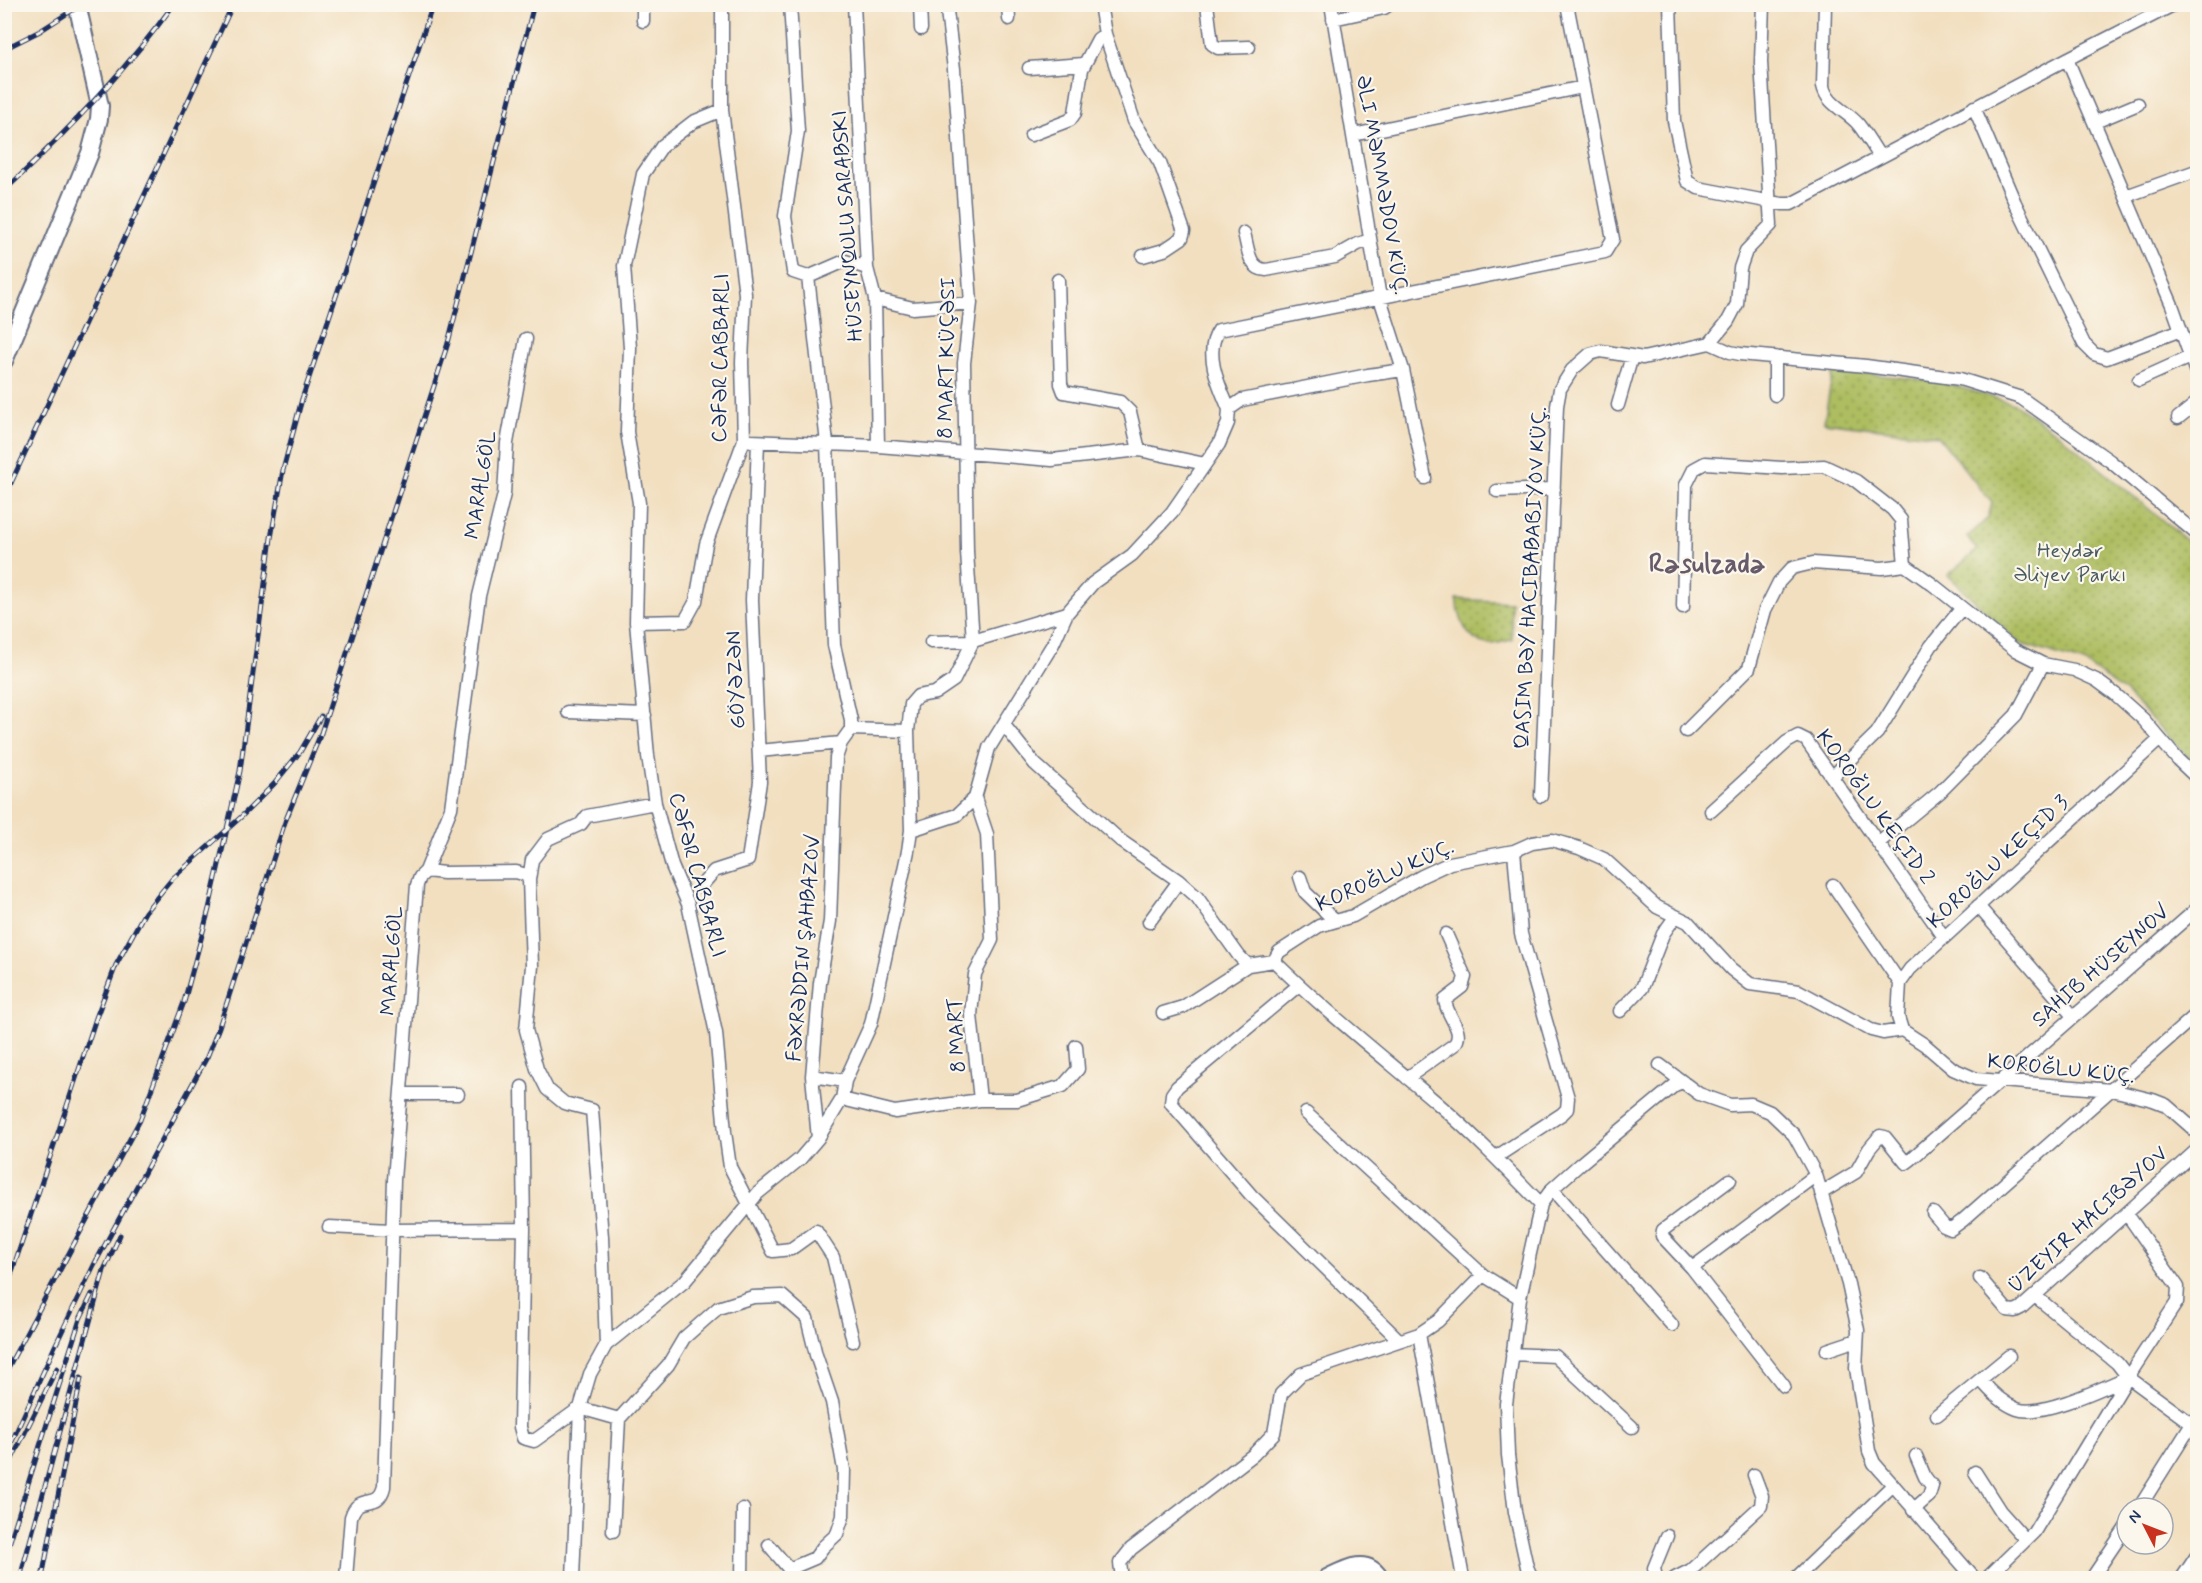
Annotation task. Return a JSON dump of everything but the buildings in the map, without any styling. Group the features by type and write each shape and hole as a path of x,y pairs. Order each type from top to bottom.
{"main road":[{"path":"4,361 86,162 99,118 99,96 76,4"},
{"path":"1327,1578 1351,1566 1364,1565 1380,1578"}],"street":[{"path":"643,4 643,21"},
{"path":"636,622 685,621 696,601 706,544 744,440 742,362 746,294 722,110 722,4"},
{"path":"790,4 798,131 785,216 793,272 808,277 845,261 867,268"},
{"name":"HÜSEYNQULU SARABSKI","path":"854,4 867,268 875,299 878,446"},
{"path":"920,4 921,29"},
{"name":"8 MART KÜÇƏSI","path":"908,730 911,704 918,696 935,693 954,680 973,641 967,552 964,363 971,303 954,69 947,11 949,4"},
{"path":"1008,4 1009,19"},
{"path":"1100,4 1105,34 1134,121 1160,163 1184,231 1182,238 1164,250 1143,256"},
{"path":"1207,4 1212,44 1218,48 1250,47"},
{"name":"ƏLI MƏMMƏDOV KÜÇ.","path":"1331,4 1380,298 1402,370 1425,478"},
{"path":"1333,19 1384,8 1390,4"},
{"path":"911,830 957,815 975,798 988,748 1053,644 1067,613 1093,583 1132,555 1172,512 1219,444 1228,423 1229,409 1210,351 1213,338 1219,330 1605,252 1613,239 1567,4"},
{"path":"1670,4 1674,121 1687,181 1698,188 1791,204 2175,4"},
{"path":"1541,796 1557,406 1560,389 1572,370 1590,354 1601,351 1643,358 1710,343 1728,321 1737,304 1740,268 1746,251 1771,225 1761,62 1762,4"},
{"path":"1826,4 1823,86 1825,94 1839,110 1857,123 1880,157"},
{"path":"1031,135 1070,120 1075,113 1080,73 1098,39 1105,34"},
{"path":"2067,59 2126,196 2181,330 2198,378"},
{"path":"1029,68 1084,64"},
{"path":"1353,135 1583,87"},
{"path":"2095,122 2138,104"},
{"path":"1974,107 2015,203 2084,344 2094,354 2107,358 2181,330"},
{"path":"722,110 693,122 662,146 643,174 624,266 630,348 627,432 639,502 636,622 645,715 655,802 672,866 688,904 714,1021 730,1167 773,1251 791,1249 816,1231 832,1257 853,1341"},
{"path":"2126,196 2196,171"},
{"path":"1244,233 1253,265 1260,270 1335,257 1370,240"},
{"path":"573,1578 580,1408 590,1374 606,1345 685,1281 758,1193 800,1159 818,1138 842,1099 845,1081 871,1024 911,830 908,730 851,729 834,645 827,443 808,277"},
{"path":"1058,280 1061,384 1064,392 1120,402 1130,412 1139,450"},
{"path":"875,299 913,308 971,303"},
{"name":"MARALGÖL","path":"346,1578 351,1517 354,1508 359,1503 376,1501 382,1496 384,1487 391,1230 417,885 420,877 426,871 451,808 480,596 504,494 507,443 526,339"},
{"path":"1710,343 1730,352 1866,366 1960,379 2021,398 2110,461 2198,535"},
{"path":"1618,405 1632,356"},
{"path":"1775,357 1775,395"},
{"path":"2139,380 2190,357"},
{"path":"1229,409 1242,400 1402,370"},
{"path":"2178,418 2198,402"},
{"path":"744,440 878,446 1052,460 1139,450 1205,464"},
{"name":"GÖYƏZƏN","path":"701,886 714,871 748,860 760,782 752,600 758,442"},
{"path":"1683,607 1686,485 1694,469 1705,463 1782,468 1824,466 1856,481 1892,509 1901,520 1905,565"},
{"path":"1497,491 1554,489"},
{"path":"1686,731 1749,668 1765,610 1779,582 1792,568 1813,563 1882,568 1905,565 2015,650 2043,664 2074,670 2096,680 2143,719 2198,779"},
{"path":"1832,777 1877,733 1931,646 1961,609"},
{"path":"931,642 973,641 1067,613"},
{"path":"1878,843 1940,792 2016,715 2043,664"},
{"path":"568,712 645,715"},
{"path":"1004,725 1035,764 1121,841 1179,881 1197,897 1248,965"},
{"name":"FƏXRƏDDIN ŞAHBAZOV","path":"818,1138 813,1076 820,983 830,921 836,759 841,743 851,729"},
{"name":"KOROĞLU KEÇID 2","path":"1711,811 1787,742 1798,736 1806,740 1944,937"},
{"name":"KOROĞLU KEÇID 3","path":"1900,983 1910,969 1944,937 2160,739"},
{"path":"759,751 841,743"},
{"name":"8 MART","path":"842,1099 895,1112 980,1100 971,1015 975,974 992,940 987,834 975,798"},
{"path":"606,1345 602,1238 592,1110 564,1103 547,1089 537,1069 526,1030 532,966 529,880 532,860 548,839 581,824 587,816 655,802"},
{"name":"KOROĞLU KÜÇ.","path":"1274,961 1279,952 1319,926 1353,916 1422,876 1450,863 1514,851 1532,843 1552,840 1604,859 1657,907 1688,922 1731,969 1750,984 1799,991 1871,1030 1883,1033 1902,1030 1953,1069 1976,1079 2112,1090 2153,1100 2166,1106 2198,1133"},
{"path":"1496,1157 1562,1114 1567,1109 1568,1098 1521,934 1514,851"},
{"path":"426,871 516,872 526,874 529,880"},
{"path":"1300,877 1305,892 1335,921"},
{"path":"1149,922 1179,881"},
{"path":"1833,885 1900,983 1898,1017 1902,1030"},
{"path":"1978,906 2073,1016"},
{"name":"SAHIB HÜSEYNOV","path":"1821,1193 1856,1172 1869,1149 1880,1136 1885,1137 1906,1163 1910,1160 2198,908"},
{"path":"1620,1011 1642,988 1663,934 1676,917"},
{"path":"1407,1078 1459,1039 1459,1033 1445,1000 1462,987 1465,977 1446,934"},
{"path":"1163,1013 1183,1007 1248,965 1274,961 1496,1157 1541,1204"},
{"path":"1299,985 1177,1087 1172,1094 1171,1103 1251,1195 1399,1340"},
{"path":"1934,1212 1944,1226 1951,1229 2198,1013"},
{"path":"980,1100 1017,1100 1063,1086 1078,1069 1076,1046"},
{"path":"1660,1065 1699,1094 1730,1105 1751,1104 1770,1112 1794,1135 1816,1175 1848,1284 1858,1330 1856,1368 1869,1451 1879,1471 1974,1578"},
{"path":"813,1076 845,1081"},
{"path":"1532,1578 1527,1567 1515,1512 1508,1455 1506,1404 1520,1298 1541,1204 1552,1189 1675,1085 1683,1082"},
{"path":"522,1087 525,1229 520,1427 523,1438 534,1441 580,1408"},
{"path":"402,1094 458,1094"},
{"path":"1306,1113 1483,1275 1520,1298"},
{"path":"1980,1278 2007,1310 2015,1311 2021,1308 2198,1149"},
{"path":"1692,1268 1816,1175"},
{"path":"1730,1180 1661,1233 1692,1268 1784,1386"},
{"path":"1552,1189 1672,1325"},
{"path":"1987,1578 2034,1532 2128,1377 2177,1302 2178,1287 2127,1214"},
{"path":"329,1227 391,1230 525,1229"},
{"path":"1122,1578 1120,1563 1131,1549 1253,1455 1274,1433 1281,1394 1301,1374 1419,1334 1438,1321 1483,1275"},
{"path":"613,1531 619,1419 668,1365 684,1338 718,1308 753,1297 782,1296 807,1318 816,1355 832,1402 844,1470 843,1516 837,1534 815,1558 788,1574 769,1545"},
{"path":"2035,1296 2117,1364 2128,1377 2195,1422 2147,1496"},
{"path":"1419,1334 1463,1578"},
{"path":"1827,1350 1857,1340"},
{"path":"1512,1354 1555,1356 1632,1427"},
{"path":"1937,1415 2009,1356"},
{"path":"1981,1380 1990,1391 2018,1410 2044,1410 2128,1377"},
{"path":"580,1408 619,1419"},
{"path":"1913,1510 1929,1496 1932,1486 1925,1477 1916,1455"},
{"path":"1975,1472 2000,1511 2026,1540"},
{"path":"1674,1578 1691,1570 1761,1506 1762,1496 1754,1475"},
{"path":"1796,1578 1892,1486"},
{"path":"742,1578 743,1509"},
{"path":"1656,1578 1654,1568 1667,1536"},
{"path":"2092,1578 2115,1544"},
{"path":"2182,1578 2198,1554"}],"green space":[{"name":"Heydər Əliyev Parkı","path":"1833,370 1942,382 2015,404 2060,435 2197,549 2197,766 2124,691 2084,663 2018,643 1948,575 1977,550 1967,537 1988,518 1992,503 1938,436 1824,422"},
{"path":"1456,599 1511,602 1512,640 1490,644 1473,638 1464,627"}],"railway":[{"path":"4,49 40,31 82,4"},
{"path":"4,191 94,101 174,4"},
{"path":"4,498 233,4"},
{"path":"4,1375 140,1120 184,1002 209,909 240,771 271,538 283,470 302,399 433,4"},
{"path":"4,1459 94,1265 207,1057 219,1027 285,822 321,733 448,343 534,4"},
{"path":"4,1296 96,1018 116,965 145,912 172,879 274,784 300,752 321,716"},
{"path":"20,1578 104,1270 120,1235"},
{"path":"4,1560 80,1319 92,1294"},
{"path":"4,1475 57,1368"},
{"path":"42,1578 81,1378"}],"district":[{"name":"Rəsulzadə","path":"1707,564"}]}
